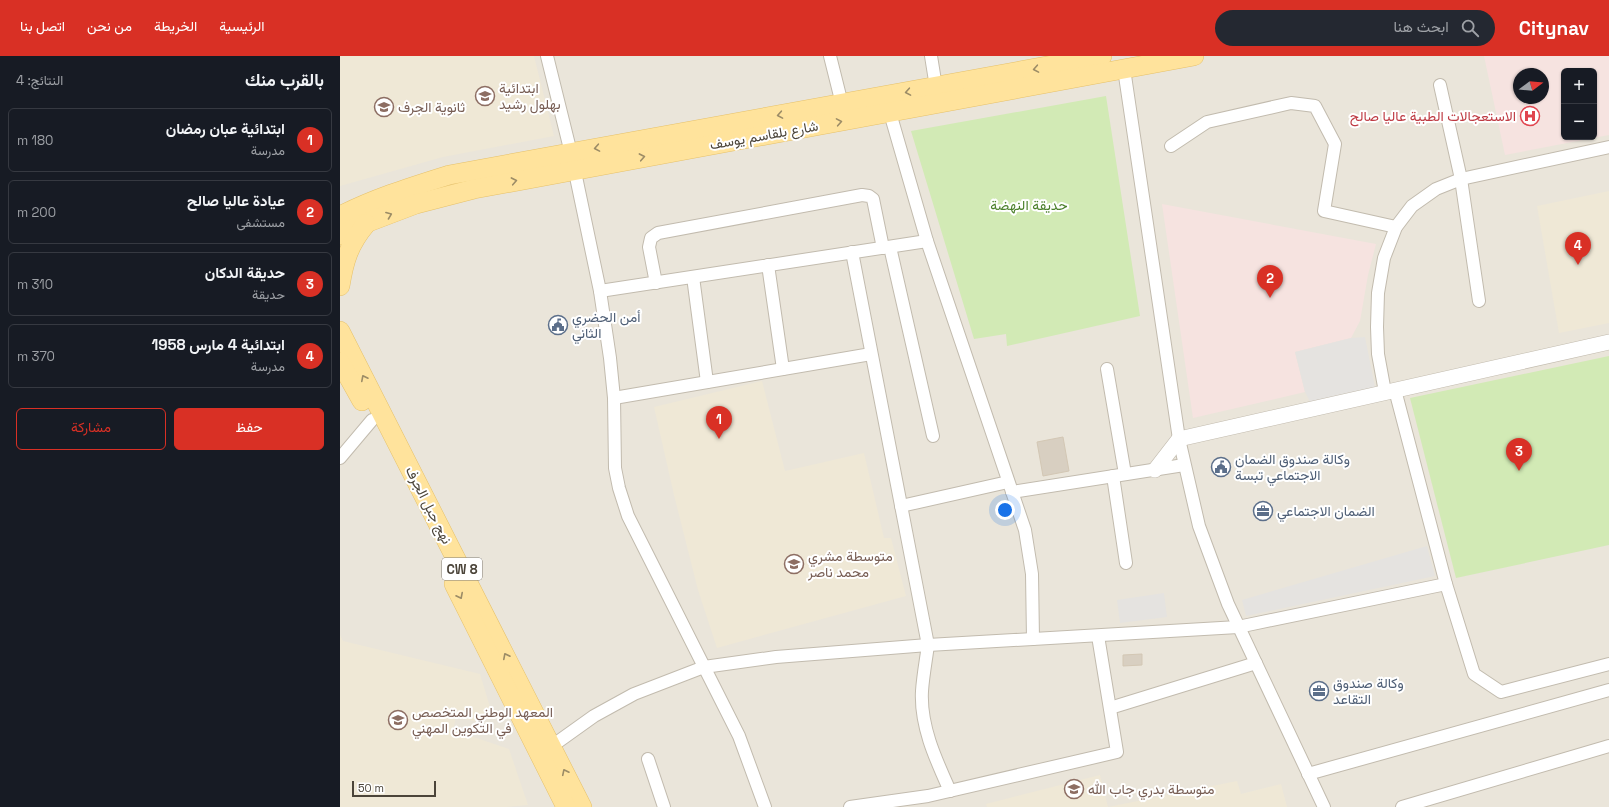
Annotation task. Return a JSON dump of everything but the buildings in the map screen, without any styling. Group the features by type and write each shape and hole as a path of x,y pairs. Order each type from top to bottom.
{"main road":[{"name":"شارع بلقاسم يوسف","path":"340,235 366,223 416,204 573,161 842,104 936,87 1061,60 1102,56"},
{"name":"شارع بلقاسم يوسف","path":"340,216 358,206 399,190 449,175 573,161 890,113 1194,56"},
{"path":"340,286 348,250 366,223"},
{"name":"نهج جبل الجرف","path":"340,332 582,807"},
{"name":"نهج جبل الجرف","path":"340,362 372,420 566,807"}],"street":[{"path":"547,56 573,161 600,291 610,358 614,398 616,468 623,504 739,736 765,807"},
{"path":"830,56 842,104"},
{"path":"931,56 936,87"},
{"path":"1124,69 1179,439 1184,465 1200,526 1210,560 1238,627 1324,807"},
{"path":"1440,85 1461,178 1479,301"},
{"path":"1171,146 1207,122 1291,103 1315,106 1335,144 1324,211 1396,226"},
{"path":"890,113 927,242 1025,530 1030,550 1032,574 1033,639"},
{"path":"1609,147 1461,178 1436,188 1412,206 1396,226 1384,258 1378,293 1377,327 1378,354 1474,674 1501,692 1609,664"},
{"path":"656,283 649,247 651,238 658,233 862,195 869,196 872,199 887,247 933,436"},
{"path":"600,291 852,252 927,242"},
{"path":"852,252 928,645 922,691 924,716 930,744 950,791"},
{"path":"768,265 783,369"},
{"path":"693,277 707,382"},
{"path":"1155,470 1179,439 1609,342"},
{"path":"614,398 871,354"},
{"path":"1107,369 1125,474"},
{"path":"342,451 372,420"},
{"path":"901,506 1010,487 1113,476 1184,465"},
{"path":"1113,476 1126,563"},
{"path":"552,746 594,716 634,694 704,667 776,657 928,645 1238,627 1446,584"},
{"path":"850,807 886,805 1116,752 1098,636"},
{"path":"1110,708 1256,663"},
{"path":"1308,774 1609,690"},
{"path":"1402,807 1609,746"},
{"path":"648,759 664,807"}],"shaded area":[{"path":"340,56 1609,56 1609,807 340,807"},
{"path":"340,56 534,56 554,136 443,157 340,186"},
{"name":"الاستعجالات الطبية عاليا صالح","path":"1484,56 1609,56 1609,135 1597,137 1597,68 1561,68 1561,140 1583,140 1505,155"},
{"path":"1609,191 1609,323 1559,333 1537,206"},
{"path":"1162,204 1376,244 1368,275 1360,321 1351,338 1295,352 1305,392 1193,418"},
{"path":"1365,337 1375,387 1310,402 1305,392 1295,352 1351,338"},
{"name":"متوسطة مشري محمد ناصر","path":"762,381 785,471 864,453 884,538 891,538 906,596 717,648 698,590 654,407"},
{"path":"1427,546 1435,576 1246,616 1242,600"},
{"path":"1164,593 1167,617 1120,623 1117,600"},
{"name":"المعهد الوطني المتخصص في التكوين المهني","path":"340,635 343,641 480,674 490,707 478,722 456,717 453,730 509,749 528,805 506,807 340,807"},
{"path":"1100,775 1108,807 987,807 986,804"},
{"path":"1237,781 1241,794 1281,784 1287,807 1108,807"}],"green space":[{"name":"حديقة النهضة","path":"1106,96 1140,316 1007,346 1006,334 974,339 911,131"},
{"path":"1609,356 1609,545 1456,578 1410,398"}],"place":[{"name":"ابتدائية بهلول رشيد","path":"485,96"},
{"name":"ثانوية الجرف","path":"384,107"},
{"name":"الاستعجالات الطبية عاليا صالح","path":"1530,116"},
{"name":"ابتدائية 4 مارس 1958","path":"1578,265"},
{"name":"عيادة عاليا صالح","path":"1270,298"},
{"name":"أمن الحضري الثاني","path":"558,325"},
{"name":"ابتدائية عبان رمضان","path":"719,439"},
{"name":"وكالة صندوق الضمان الاجتماعي تبسة","path":"1221,467"},
{"name":"حديقة الدكان","path":"1519,471"},
{"name":"الضمان الاجتماعي","path":"1263,511"},
{"name":"متوسطة مشري محمد ناصر","path":"794,564"},
{"name":"وكالة صندوق التقاعد","path":"1319,691"},
{"name":"المعهد الوطني المتخصص في التكوين المهني","path":"398,720"},
{"name":"متوسطة بدري جاب الله","path":"1074,789"}]}
